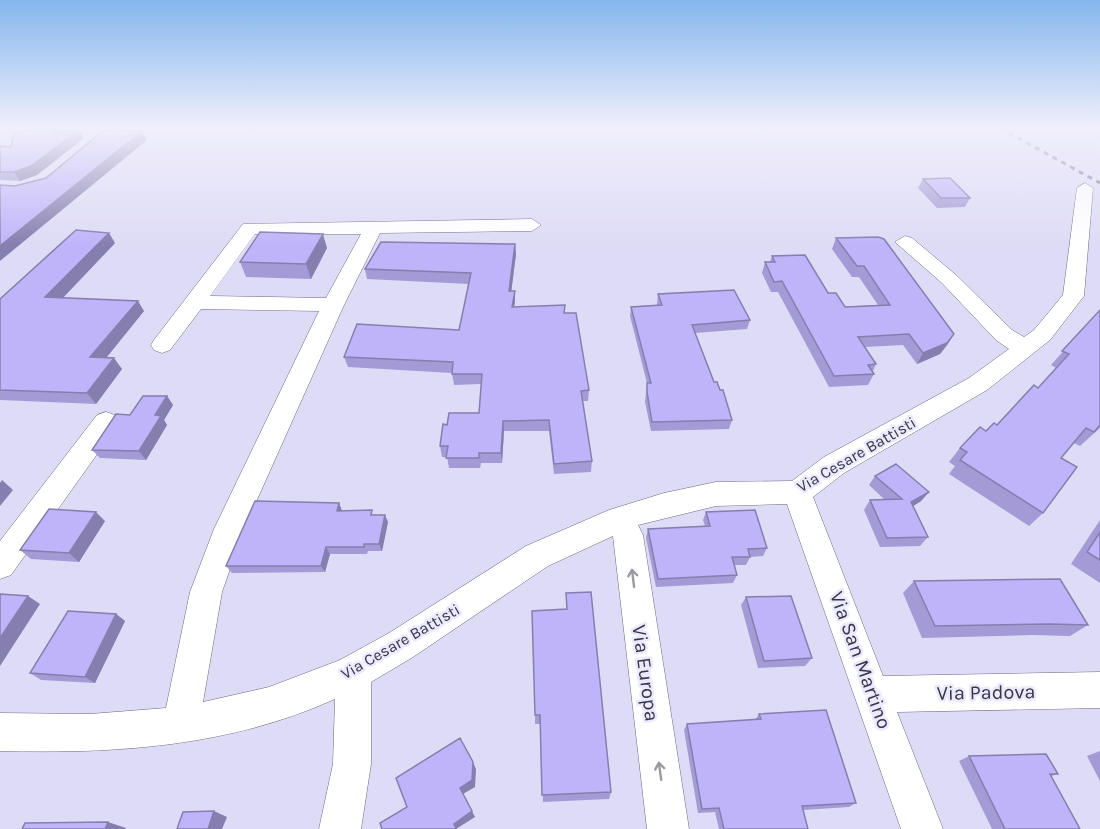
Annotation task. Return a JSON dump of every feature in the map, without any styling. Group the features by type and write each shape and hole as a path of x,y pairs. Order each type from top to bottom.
{"street":[{"name":"Via Cesare Battisti","path":"0,732 107,734 181,725 263,707 353,672 410,639 538,555 619,519 668,502 721,491 768,489 797,492 834,465 978,384 1042,335 1073,296 1085,188"},
{"path":"162,345 250,228 532,225"},
{"path":"181,725 210,582 229,529 333,305 373,228"},
{"path":"905,242 949,279 1004,335 1026,349"},
{"path":"195,302 333,305"},
{"path":"0,566 106,422"},
{"name":"Via San Martino","path":"797,492 922,829"},
{"name":"Via Europa","path":"619,519 628,535 668,829"},
{"path":"340,829 352,764 353,672"},
{"name":"Via Padova","path":"873,694 1100,690"}],"building":[{"path":"0,167 29,167 14,172 0,172"},
{"path":"60,167 98,167 0,246 0,185 15,186 46,178"},
{"path":"950,178 970,198 941,198 923,179"},
{"path":"76,230 109,233 45,297 138,301 90,357 114,358 87,393 0,390 0,299"},
{"path":"260,232 323,234 306,264 240,262"},
{"path":"878,237 884,239 954,334 947,343 923,353 909,334 858,337 876,364 868,365 874,374 834,376 782,281 774,282 765,262 775,262 772,256 805,255 828,293 836,293 845,307 890,305 864,266 857,266 836,238"},
{"path":"381,242 515,244 509,291 515,291 512,307 565,305 564,313 576,313 589,390 581,391 592,461 554,464 549,420 503,421 501,453 479,453 479,458 446,458 448,446 440,446 443,424 447,425 449,413 479,413 482,374 452,374 453,362 344,357 357,324 459,330 471,273 365,269"},
{"path":"734,290 750,320 692,325 714,382 717,382 720,390 723,390 732,420 652,422 647,392 647,383 651,383 631,307 662,305 658,294"},
{"path":"1100,310 1100,425 1094,432 1086,428 1061,458 1077,467 1043,513 960,460 967,452 960,448 980,427 986,431 994,423 997,425 1034,385 1038,388 1069,354 1062,351"},
{"path":"143,396 167,396 155,415 161,416 139,451 92,450 116,414 130,415"},
{"path":"896,464 929,492 911,502 928,537 887,538 870,500 902,499 875,476"},
{"path":"255,501 339,503 337,511 372,510 371,515 385,515 379,544 364,544 364,547 326,547 321,566 226,566"},
{"path":"49,509 96,512 69,553 20,550"},
{"path":"755,510 767,548 748,549 750,557 732,557 737,575 658,579 648,529 710,526 706,512"},
{"path":"1100,532 1100,560 1087,552"},
{"path":"1060,579 1088,625 935,626 914,581"},
{"path":"591,592 611,792 542,795 540,715 535,715 532,611 567,609 566,593"},
{"path":"0,594 28,596 0,638"},
{"path":"791,596 812,658 764,661 746,597"},
{"path":"68,611 116,614 85,677 30,673"},
{"path":"826,710 856,803 802,806 808,829 724,829 719,808 702,809 687,724 761,719 759,714"},
{"path":"460,738 473,762 472,780 460,788 472,811 454,824 456,829 382,829 380,823 407,807 396,778"},
{"path":"1046,754 1058,774 1050,774 1080,829 1005,829 969,756"},
{"path":"214,811 208,829 177,829 183,812"},
{"path":"108,822 105,829 22,829 25,823"}],"railway":[{"path":"1070,167 1100,183"}]}
